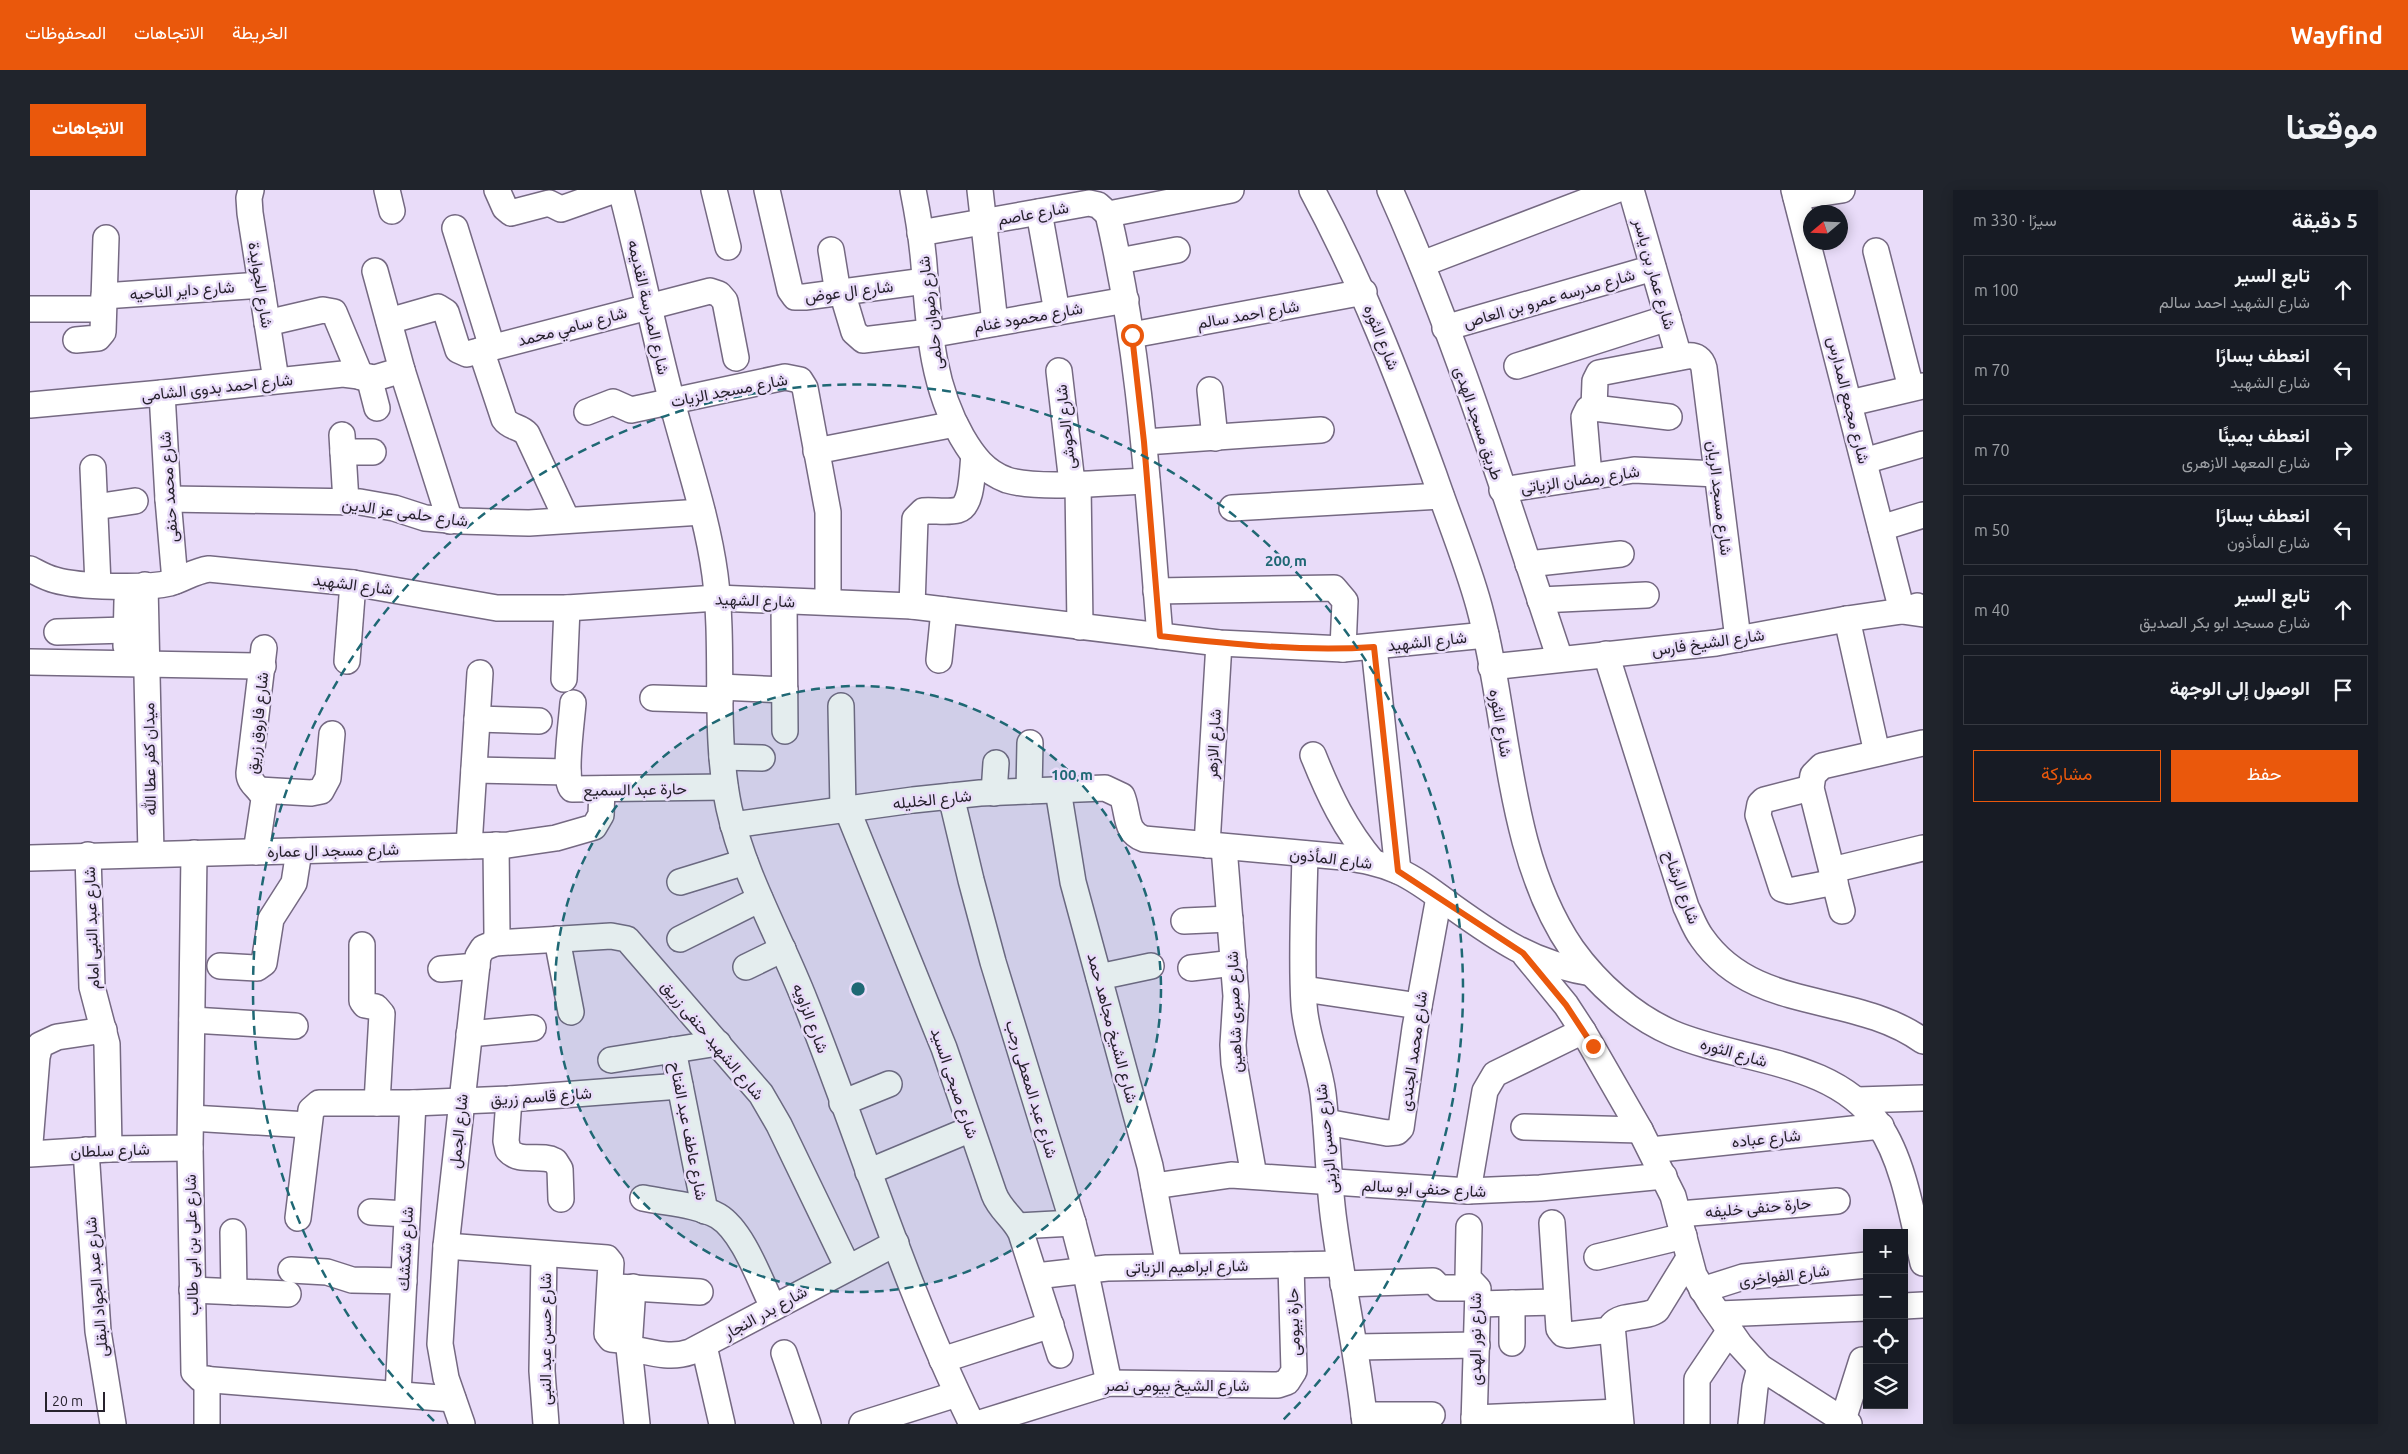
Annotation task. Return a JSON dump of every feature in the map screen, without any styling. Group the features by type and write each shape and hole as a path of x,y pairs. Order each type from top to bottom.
{"street":[{"name":"شارع الجوايدة","path":"251,190 249,198 250,213 276,380"},
{"path":"497,190 506,210 511,213 549,203 561,209 615,190"},
{"name":"شارع المدرسة القديمه","path":"621,190 650,305 671,401 702,512 717,598"},
{"path":"714,190 728,247"},
{"name":"شارع ال عوض","path":"767,190 792,295 806,298 925,281"},
{"name":"شارع رضوان حلمى","path":"913,190 920,233 929,333 937,375 947,409 974,456 990,471 1009,481 1040,484 1147,481"},
{"path":"980,190 995,323"},
{"path":"1160,636 1144,442 1132,335 1119,261 1108,214 1231,190"},
{"name":"شارع الثوره","path":"1312,190 1364,292 1394,364 1471,579 1486,635 1511,778 1532,862 1556,920 1572,948 1591,973 1615,996 1642,1016 1670,1032 1732,1053 1796,1069 1828,1082 1857,1100 1880,1126 1896,1159 1923,1261"},
{"name":"طريق مسجد الهدى","path":"1392,190 1446,328 1560,659"},
{"path":"1422,264 1616,190"},
{"name":"شارع عمار بن ياسر","path":"1631,190 1668,318 1689,358"},
{"path":"1795,193 1842,190"},
{"name":"شارع مجمع المدارس","path":"1795,193 1881,528 1916,610"},
{"name":"شارع عاصم","path":"920,233 1094,203 1108,214"},
{"path":"1039,212 1057,312"},
{"path":"455,228 504,419 511,426 520,428 527,434 567,520"},
{"path":"76,340 98,338 102,335 106,238"},
{"name":"شارع محمود غنام","path":"831,250 840,292 854,332 863,340 995,323 1126,300"},
{"path":"1119,261 1177,250"},
{"path":"1850,403 1917,387 1876,251"},
{"name":"شارع مدرسه عمرو بن العاص","path":"1446,328 1653,268"},
{"path":"375,271 402,370 450,521"},
{"name":"شارع داير الناحيه","path":"30,309 104,303 261,285"},
{"name":"شارع سامي محمد","path":"388,321 438,307 442,308 446,312 458,350 467,354 706,292 719,294 725,302 736,358"},
{"name":"شارع احمد سالم","path":"1132,335 1364,292"},
{"path":"267,323 323,310 334,312 378,408"},
{"path":"1517,366 1668,318"},
{"path":"1594,408 1595,381 1599,373 1689,358"},
{"name":"شارع مسجد الريان","path":"1689,358 1704,368 1738,639"},
{"name":"شارع احمد بدوى الشامى","path":"30,405 162,394 343,374 365,377 402,370"},
{"name":"شارع الحوشى","path":"1059,371 1075,483 1080,627"},
{"name":"شارع مسجد الزيات","path":"587,412 613,402 631,410 785,377 795,377 805,388 828,522 828,602"},
{"path":"1210,390 1215,438"},
{"name":"شارع محمد حنفى","path":"162,394 175,581"},
{"path":"1589,476 1584,417 1588,410 1594,408 1669,417"},
{"path":"816,451 955,424"},
{"path":"1144,442 1320,430"},
{"path":"346,502 342,444 372,452"},
{"path":"1864,461 1923,444"},
{"path":"912,606 914,518 923,511 957,511 965,506 969,499 974,456"},
{"path":"93,468 98,585"},
{"name":"شارع رمضان الزياتى","path":"1502,490 1589,476 1653,470 1717,474"},
{"path":"1232,508 1441,496"},
{"name":"شارع حلمى عز الدين","path":"168,499 377,504 425,518 450,521 529,523 702,512"},
{"path":"95,507 135,501"},
{"path":"1881,528 1923,515"},
{"path":"1528,564 1621,554"},
{"name":"شارع الشهيد","path":"30,569 52,580 98,585 136,593 175,581 191,572 209,569 391,588 474,606 527,609 567,608 717,598 912,606 1218,643 1343,649 1486,635"},
{"path":"347,661 353,583"},
{"path":"1156,591 1334,588 1339,591 1345,601 1343,649"},
{"path":"30,662 137,663 126,630 136,593"},
{"name":"ميدان كفر عطا الله","path":"136,593 137,663 151,854"},
{"path":"1540,600 1646,595"},
{"name":"شارع الزاويه","path":"717,598 722,758 725,787 733,825 760,899 804,1000 868,1172 942,1360 972,1424"},
{"path":"784,602 785,731"},
{"path":"564,679 567,608"},
{"path":"939,660 944,610"},
{"name":"شارع الشيخ فارس","path":"1491,667 1690,647 1847,619 1916,610"},
{"path":"1847,619 1877,753"},
{"path":"57,632 126,630"},
{"name":"شارع الازهر","path":"1216,846 1218,643"},
{"path":"1374,647 1398,871"},
{"name":"شارع الرشاح","path":"1606,654 1686,907 1701,938 1724,963 1752,982 1784,994 1878,1016 1906,1028 1923,1040"},
{"name":"شارع فاروق زريق","path":"137,663 264,657 249,777 252,784 262,794 264,805 256,852"},
{"path":"469,846 480,673"},
{"path":"653,698 785,690"},
{"name":"حارة عبد السميع","path":"573,703 568,772 568,784 572,789 725,787"},
{"path":"842,706 845,809"},
{"path":"477,719 539,721"},
{"path":"259,790 311,793 321,790 328,778 332,734"},
{"path":"1842,911 1811,788 1813,775 1822,766 1923,742"},
{"path":"1029,791 1030,743"},
{"path":"1313,755 1341,818 1355,841 1373,862"},
{"path":"722,758 762,758"},
{"path":"994,793 996,763"},
{"path":"474,770 568,772"},
{"name":"شارع الخليله","path":"733,825 951,796 1029,791 1105,788 1122,796 1126,805"},
{"path":"1811,788 1764,800 1760,804 1758,815 1782,888 1789,891 1923,848"},
{"name":"شارع مسجد ال عماره","path":"30,858 88,855 299,852 496,845 556,838 594,827 601,815 602,789"},
{"name":"شارع الشيخ مجاهد حمد","path":"1058,790 1073,882 1154,1186 1169,1267"},
{"name":"شارع عبد المعطى رجب","path":"951,796 993,962 1073,1223 1085,1269 1109,1383"},
{"name":"شارع المأذون","path":"1126,805 1128,823 1136,836 1373,862 1398,871 1523,953 1563,968 1591,973"},
{"name":"شارع صبحى السيد","path":"845,809 944,1048 998,1204 1018,1226 1036,1276 1060,1355"},
{"path":"495,942 497,934 496,845"},
{"name":"شارع صبرى شاهين","path":"1216,846 1230,919 1234,963 1236,996 1233,1045 1234,1063 1254,1176"},
{"path":"220,966 252,969 261,967 264,963 270,919 294,883 299,852"},
{"name":"شارع على بن ابى طالب","path":"194,853 190,1148 194,1372 201,1379 207,1379"},
{"name":"شارع حسن الزينى","path":"1305,854 1304,989 1307,1031 1322,1091 1330,1183 1341,1274 1356,1347 1364,1419"},
{"name":"شارع عبد النبى امام","path":"88,855 92,987 104,1030 108,1058 97,1149"},
{"path":"680,882 745,862"},
{"name":"شارع محمد الجندى","path":"1326,1122 1387,1133 1397,1132 1401,1128 1419,1006 1439,897"},
{"path":"680,939 760,899"},
{"path":"1184,921 1230,919"},
{"name":"شارع الشهيد حنفى زريق","path":"495,942 611,936 626,939 761,1094 779,1124 848,1268"},
{"path":"557,939 571,1012"},
{"name":"شارع الجمل","path":"462,1424 442,1360 440,1344 446,1246 477,966 480,951 495,942"},
{"path":"362,945 362,1001 365,1005 376,1007 382,1014 377,1103"},
{"path":"746,966 783,949"},
{"path":"1523,953 1566,1005 1646,1140 1664,1176 1702,1290 1724,1322 1760,1367 1846,1422 1862,1360"},
{"path":"1190,968 1234,963"},
{"path":"440,969 477,966"},
{"path":"1099,977 1151,966"},
{"path":"1304,989 1419,1006"},
{"path":"192,1020 295,1026"},
{"path":"468,1034 533,1028"},
{"path":"30,1143 36,1057 40,1045 57,1037 104,1030"},
{"path":"1468,1191 1488,1082 1504,1069 1583,1031"},
{"path":"611,1060 718,1043"},
{"name":"شارع عاطف عبد الفتاح","path":"672,1050 704,1211"},
{"path":"842,1103 890,1084"},
{"name":"شارع قاسم زريق","path":"191,1118 311,1115 324,1102 413,1103 509,1099 680,1086"},
{"path":"1857,1100 1923,1098"},
{"path":"509,1099 506,1141 508,1150 519,1157 547,1158 555,1161 560,1169 561,1199"},
{"name":"شارع شكشك","path":"398,1394 413,1103"},
{"path":"298,1218 311,1115"},
{"name":"شارع عباده","path":"1524,1127 1646,1140 1880,1126"},
{"path":"868,1172 971,1129"},
{"name":"شارع سلطان","path":"30,1154 97,1149 190,1148"},
{"name":"شارع عبد الجواد البقلى","path":"97,1149 98,1331 113,1424"},
{"name":"شارع حنفى ابو سالم","path":"1154,1186 1232,1175 1468,1191 1540,1188 1664,1176"},
{"name":"شارع عاطف عبد الفتاح","path":"643,1198 704,1211 724,1220 738,1236 773,1307"},
{"name":"حارة حنفى خليفه","path":"1597,1257 1837,1201"},
{"path":"371,1212 407,1214"},
{"path":"1018,1226 1073,1223"},
{"path":"1552,1223 1559,1329 1565,1335 1611,1330"},
{"name":"شارع نور الهدى","path":"1469,1227 1468,1278 1478,1296 1474,1421"},
{"path":"233,1232 234,1292"},
{"path":"1474,1421 1620,1418 1611,1330 1616,1321 1652,1314 1657,1310 1684,1236"},
{"name":"شارع بدر النجار","path":"629,1345 677,1356 704,1346 773,1307 896,1243"},
{"path":"446,1246 608,1258 621,1287 637,1424"},
{"name":"شارع حسن عبد النبى","path":"544,1254 542,1371 546,1424"},
{"path":"1908,1262 1923,1261"},
{"name":"شارع ابراهيم الزياتى","path":"1036,1276 1085,1269 1291,1264 1341,1274 1432,1281 1440,1288 1512,1303 1557,1302"},
{"name":"حارة بيومى","path":"1291,1264 1294,1371 1291,1379"},
{"name":"شارع الفواخرى","path":"1702,1290 1744,1277 1863,1266"},
{"path":"192,1290 234,1292 290,1282 327,1272 352,1280 404,1281"},
{"path":"621,1287 700,1292"},
{"path":"1512,1303 1512,1343"},
{"path":"1908,1306 1923,1305"},
{"path":"1724,1322 1863,1308"},
{"path":"1697,1424 1696,1379 1724,1322"},
{"path":"942,1360 1051,1325"},
{"path":"1356,1347 1477,1345"},
{"path":"704,1346 722,1424"},
{"path":"784,1353 808,1424"},
{"path":"1751,1424 1755,1387 1760,1367"},
{"path":"207,1424 207,1379 453,1399"},
{"name":"شارع الشيخ بيومى نصر","path":"977,1424 1109,1383 1278,1385 1291,1379"},
{"path":"862,1424 957,1394"},
{"path":"1364,1419 1432,1415"}],"route":[{"path":"1132,335 1144,442 1160,636 1240,645 1343,649 1374,647 1398,871 1417,881 1490,933 1523,953 1566,1005 1593,1046"}]}
